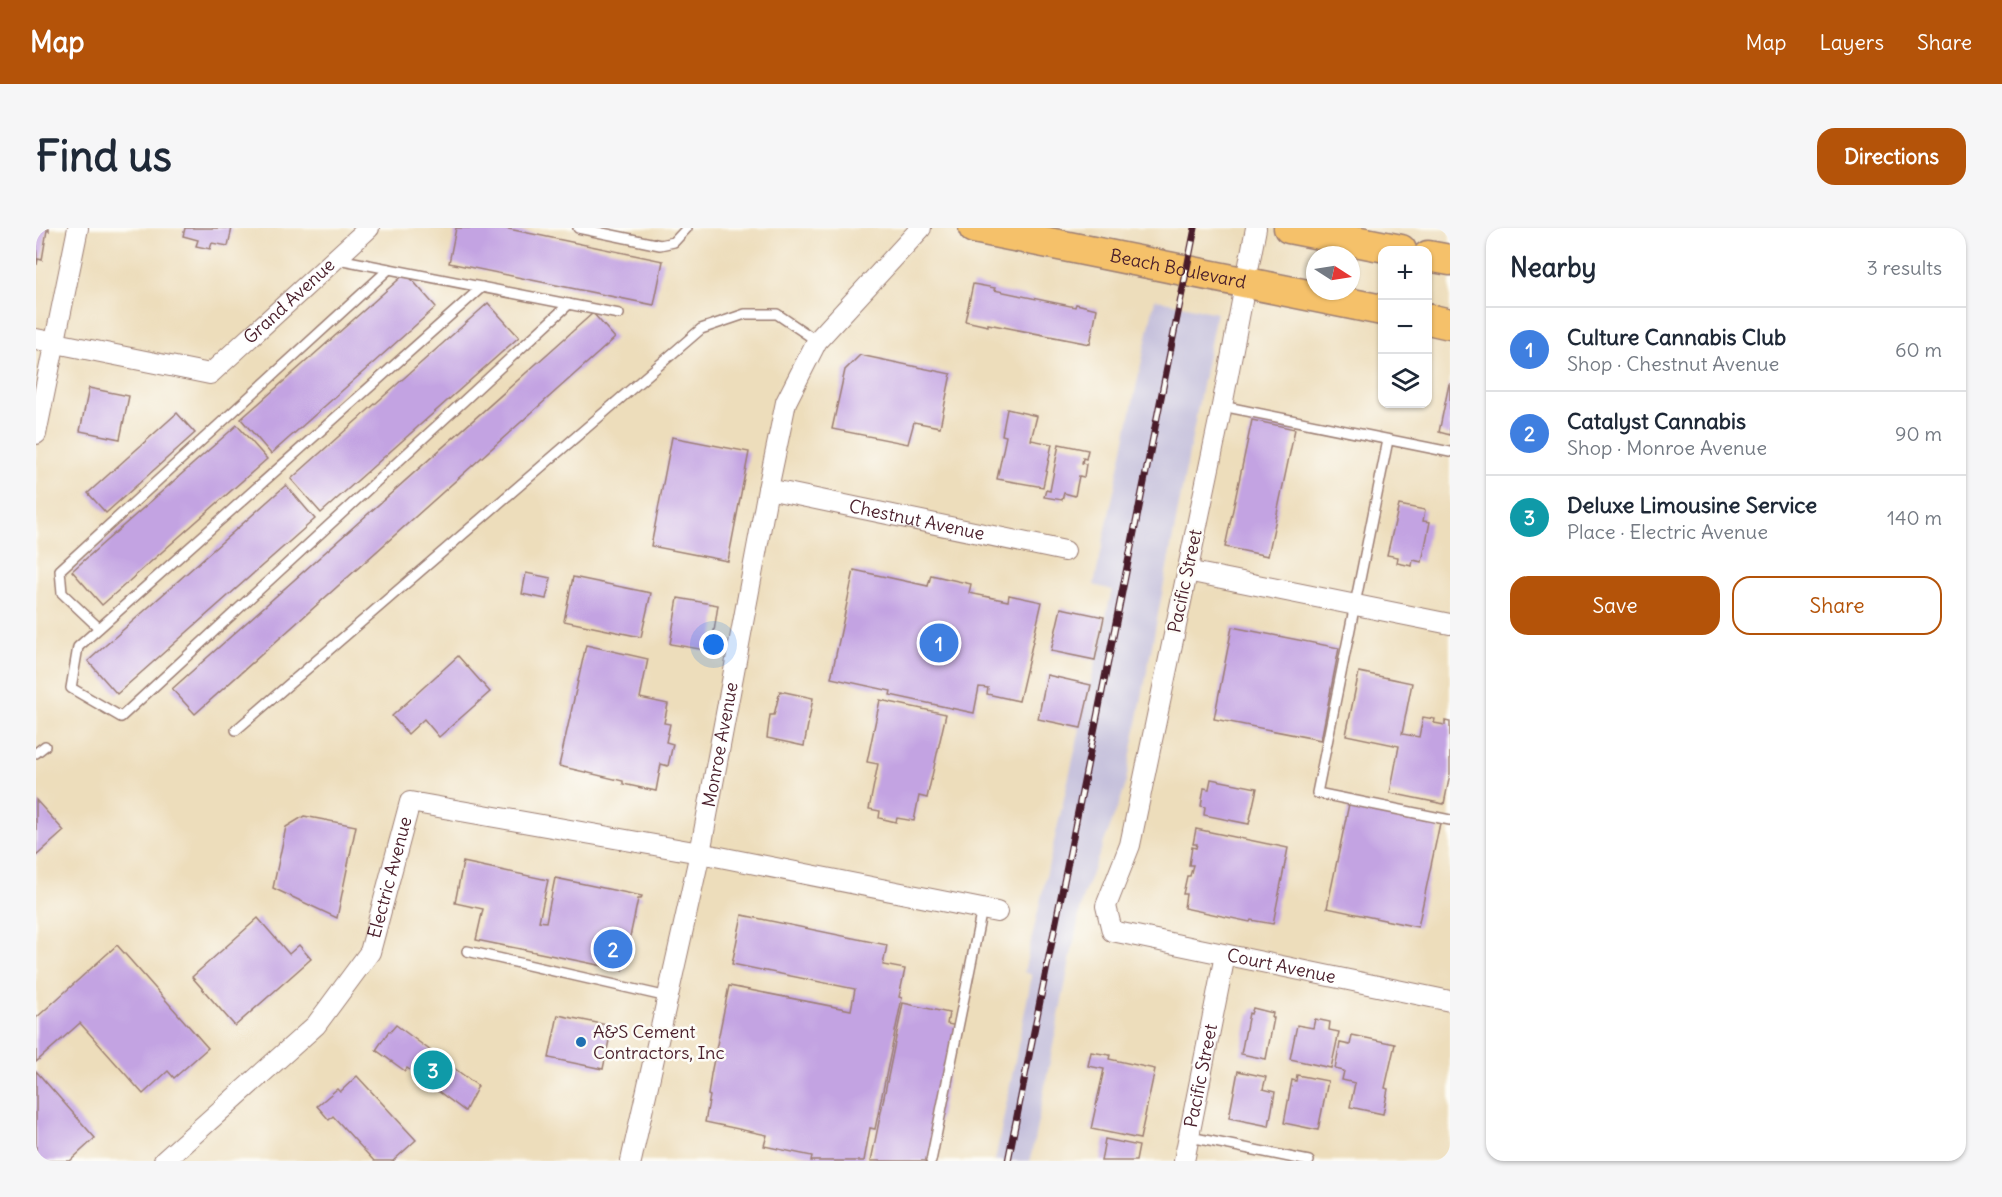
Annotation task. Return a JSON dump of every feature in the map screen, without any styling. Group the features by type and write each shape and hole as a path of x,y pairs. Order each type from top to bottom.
{"main road":[{"name":"Beach Boulevard","path":"974,228 1378,309"},
{"path":"1289,228 1381,246"},
{"path":"1432,257 1450,260"},
{"path":"1432,320 1450,324"}],"street":[{"path":"36,434 45,340 78,228"},
{"name":"Grand Avenue","path":"45,340 210,374 369,228"},
{"name":"Monroe Avenue","path":"632,1161 700,853 786,402 816,341 921,228"},
{"name":"Pacific Street","path":"1112,931 1106,906 1130,845 1222,406 1256,228"},
{"name":"Chestnut Avenue","path":"768,489 1065,551"},
{"path":"1187,571 1450,624"},
{"name":"Electric Avenue","path":"164,1161 316,1025 370,952 410,802 700,853"},
{"path":"700,853 990,911"},
{"name":"Court Avenue","path":"1112,931 1450,1001"},
{"name":"Pacific Street","path":"1184,1161 1225,954"}],"lane":[{"path":"578,228 660,245 674,242 687,228"},
{"path":"336,258 619,314"},
{"path":"99,628 62,593 60,570 389,269"},
{"path":"482,287 78,647 71,688 122,717 569,304"},
{"path":"236,730 701,329 745,314 777,314 816,341"},
{"path":"1222,406 1450,452"},
{"path":"1388,440 1317,793 1450,820"},
{"path":"36,753 45,746"},
{"path":"931,1161 990,911"},
{"path":"467,951 668,997"},
{"path":"1190,1137 1309,1161"}],"shaded area":[{"path":"1155,299 1216,313 1124,791 1083,896 1030,1161 995,1161 1032,975 1024,972 1112,590 1094,585"}],"building":[{"path":"36,228 49,228 42,260 38,259 37,265"},
{"path":"185,228 232,228 228,246 212,243 210,249 196,246 198,240 183,236"},
{"path":"456,228 504,228 663,261 654,305 449,263"},
{"path":"406,273 436,307 271,454 241,419"},
{"path":"973,284 1075,307 1076,304 1097,309 1090,344 965,321"},
{"path":"488,303 519,337 321,513 291,479"},
{"path":"593,313 615,338 195,714 172,689"},
{"path":"860,355 951,374 940,427 914,422 908,444 832,429 845,370"},
{"path":"1450,384 1450,435 1439,432"},
{"path":"89,388 129,396 120,439 80,431"},
{"path":"1007,409 1037,416 1031,440 1052,444 1043,487 997,479 1006,436 1002,435"},
{"path":"177,413 195,433 106,513 88,493"},
{"path":"1252,420 1295,429 1268,556 1225,547"},
{"path":"237,425 267,459 102,605 72,571"},
{"path":"672,437 749,452 728,561 651,546"},
{"path":"1059,444 1088,450 1086,459 1083,458 1082,463 1086,464 1084,477 1079,476 1075,496 1064,493 1062,500 1044,497 1046,490 1050,491"},
{"path":"286,485 315,519 117,694 88,661"},
{"path":"1399,505 1425,510 1423,521 1430,522 1422,562 1413,560 1412,566 1397,563 1398,557 1387,555"},
{"path":"854,570 928,586 931,575 971,584 969,593 1008,601 1009,595 1042,602 1019,701 987,694 988,688 979,687 974,713 890,695 891,691 831,678"},
{"path":"526,573 551,578 546,599 522,594"},
{"path":"573,577 651,593 641,637 564,621"},
{"path":"678,598 718,605 711,651 670,644"},
{"path":"1061,608 1104,617 1095,660 1051,651"},
{"path":"1232,627 1339,648 1321,740 1214,719"},
{"path":"586,645 648,659 640,698 668,704 664,723 670,724 666,742 673,744 668,766 661,764 656,791 559,766"},
{"path":"458,656 490,692 439,737 424,719 408,734 392,716"},
{"path":"1359,672 1412,683 1402,734 1419,737 1423,717 1435,719 1434,723 1445,725 1445,721 1450,722 1450,774 1444,804 1390,793 1399,746 1346,735"},
{"path":"1047,675 1091,685 1081,728 1038,719"},
{"path":"780,691 813,698 804,746 767,738 770,715 774,715"},
{"path":"880,700 946,714 927,798 919,796 914,821 897,818 896,822 879,818 880,811 869,809 878,764 867,762"},
{"path":"1211,779 1257,788 1249,824 1204,815 1205,807 1201,806 1204,788 1209,789"},
{"path":"36,800 64,831 36,856"},
{"path":"1349,804 1440,823 1418,927 1327,908"},
{"path":"304,816 356,826 337,918 273,888 286,827"},
{"path":"1196,829 1288,848 1273,924 1251,920 1250,922 1184,908 1186,894 1183,894 1187,876 1190,876 1193,865 1189,865 1192,847 1196,848 1197,844 1193,844"},
{"path":"463,862 548,880 539,921 546,922 555,878 642,896 638,899 623,970 476,940 483,909 455,903"},
{"path":"742,915 887,945 883,965 905,969 899,997 902,998 875,1129 870,1128 864,1161 811,1161 812,1156 764,1146 767,1135 705,1122 711,1074 729,986 851,1010 855,989 732,964"},
{"path":"258,918 289,954 299,945 311,959 235,1026 192,977"},
{"path":"117,945 208,1048 174,1078 168,1071 143,1094 80,1023 36,1062 36,1018"},
{"path":"903,1003 949,1013 947,1024 958,1026 931,1161 871,1161"},
{"path":"1253,1008 1273,1013 1266,1059 1241,1054 1249,1013 1251,1014"},
{"name":"A&S Cement Contractors, Inc","path":"558,1015 612,1026 603,1069 549,1058"},
{"path":"1315,1019 1330,1022 1329,1030 1339,1032 1331,1068 1290,1059 1297,1025 1313,1028"},
{"path":"396,1025 478,1086 465,1111 407,1068 405,1071 376,1050"},
{"path":"1352,1035 1395,1044 1385,1088 1388,1089 1383,1114 1350,1107 1355,1083 1342,1080 1344,1071 1335,1069 1340,1043 1350,1045"},
{"path":"1091,1052 1110,1055 1109,1059 1155,1069 1140,1139 1091,1129 1104,1069 1088,1066"},
{"path":"36,1071 95,1138 70,1161 36,1161"},
{"path":"1238,1071 1266,1077 1263,1089 1275,1092 1269,1126 1229,1118"},
{"path":"1297,1075 1328,1081 1318,1130 1284,1123 1292,1080 1296,1081"},
{"path":"357,1076 416,1140 393,1161 374,1161 333,1116 329,1120 317,1106 337,1089 340,1092"},
{"path":"1105,1139 1139,1146 1136,1161 1101,1161"}],"railway":[{"path":"1008,1161 1195,228"}],"place":[{"name":"Culture Cannabis Club","path":"939,643"},
{"name":"Catalyst Cannabis","path":"613,949"},
{"name":"A&S Cement Contractors, Inc","path":"581,1042"},
{"name":"Deluxe Limousine Service","path":"433,1070"}]}
